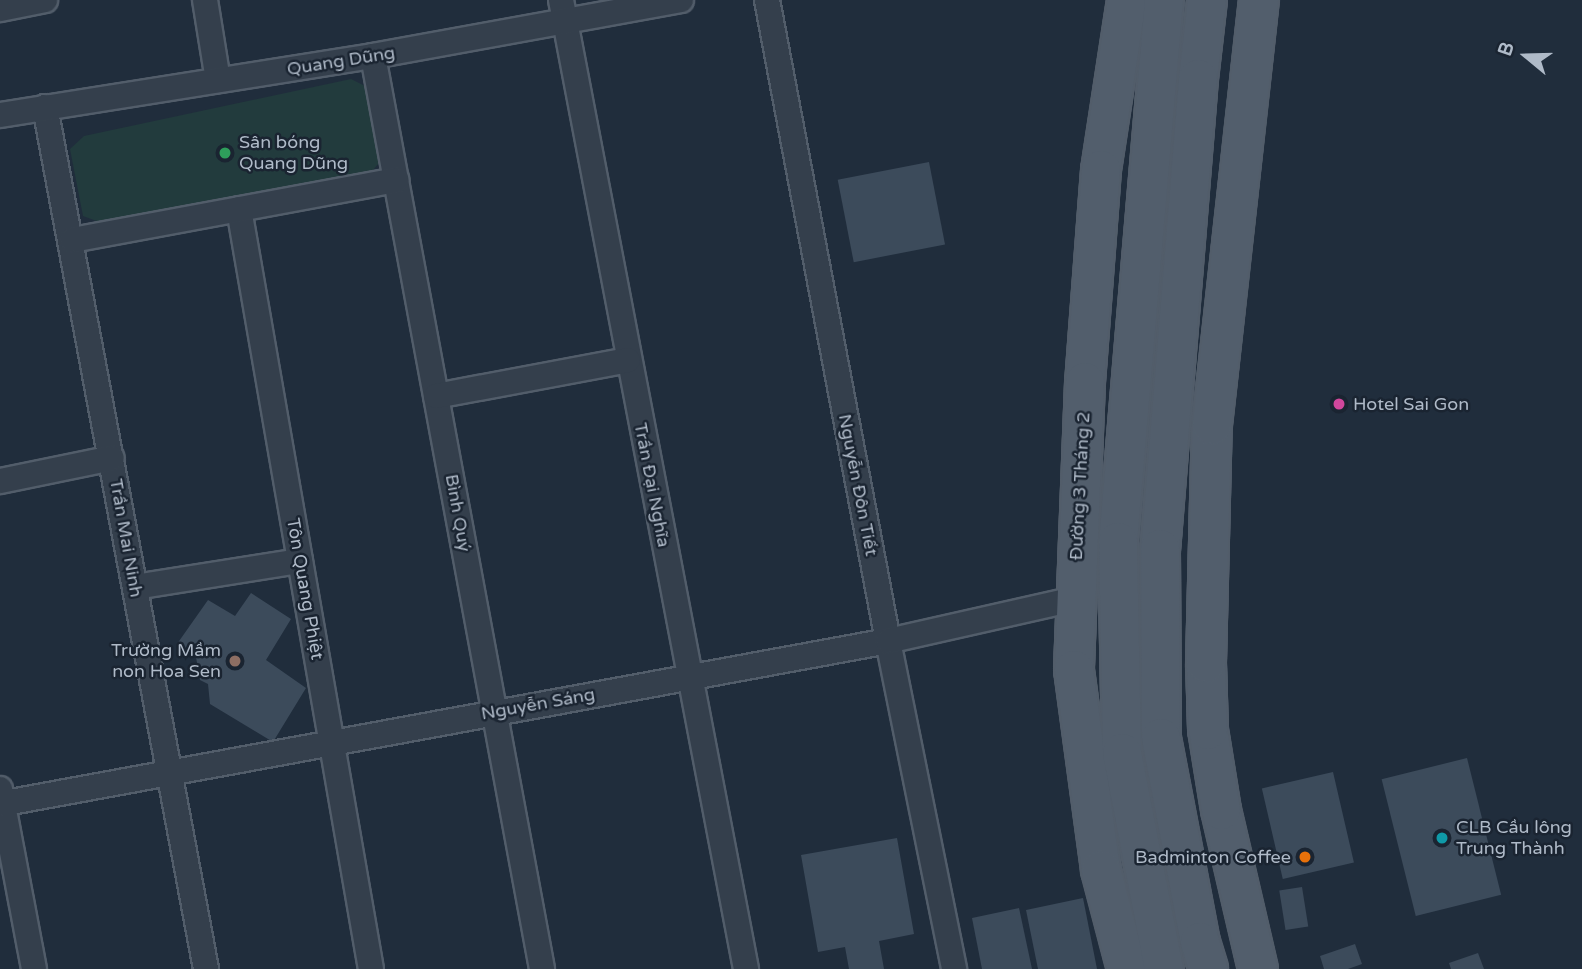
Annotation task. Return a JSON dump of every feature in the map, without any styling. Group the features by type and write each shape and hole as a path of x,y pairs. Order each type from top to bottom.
{"main road":[{"name":"Đường 3 Tháng 2","path":"1126,0 1101,170 1085,382 1074,599 1074,670 1101,870 1127,969"},
{"path":"1164,0 1118,542 1122,753 1164,969"},
{"path":"1207,0 1160,549 1161,738 1200,942 1208,969"},
{"path":"1258,969 1221,810 1208,730 1206,663 1212,425 1259,0"},
{"path":"1177,821 1221,810"}],"street":[{"path":"0,9 46,0"},
{"path":"205,0 218,80"},
{"name":"Quang Dũng","path":"0,115 373,56 563,12 681,0"},
{"name":"Nguyễn Đôn Tiết","path":"767,0 888,641 954,969"},
{"name":"Trần Đại Nghĩa","path":"563,12 688,678 746,969"},
{"name":"Bình Quý","path":"373,56 542,969"},
{"name":"Trần Mai Ninh","path":"45,107 72,240 206,969"},
{"path":"72,240 396,180"},
{"name":"Tôn Quang Phiệt","path":"239,209 372,969"},
{"path":"436,396 628,360"},
{"path":"0,481 112,458"},
{"path":"135,587 300,561"},
{"name":"Nguyễn Sáng","path":"1,799 888,641 1074,599"},
{"path":"1,799 33,969"}],"green space":[{"path":"351,79 371,89 383,158 369,175 102,223 83,216 70,149 84,136"}],"building":[{"path":"929,162 945,244 854,262 838,180"},
{"path":"251,593 291,619 266,660 306,688 273,742 210,704 208,684 200,680 196,657 177,644 208,600 235,616"},
{"name":"CLB Cầu lông Trung Thành","path":"1467,758 1501,895 1416,916 1382,779"},
{"path":"1333,772 1354,863 1283,879 1262,788"},
{"path":"897,838 914,934 879,941 884,969 849,969 845,947 818,952 801,855"},
{"path":"1302,887 1308,927 1286,930 1279,891"},
{"path":"1083,898 1097,969 1038,969 1026,910"},
{"path":"1019,908 1032,969 982,969 972,918"},
{"path":"1355,944 1362,964 1348,969 1324,969 1320,956"},
{"path":"1478,953 1484,969 1451,969 1449,963"}],"place":[{"name":"Sân bóng Quang Dũng","path":"225,153"},
{"name":"Hotel Sai Gon","path":"1339,404"},
{"name":"Trường Mầm non Hoa Sen","path":"235,661"},
{"name":"CLB Cầu lông Trung Thành","path":"1442,838"},
{"name":"Badminton Coffee","path":"1305,857"}]}
